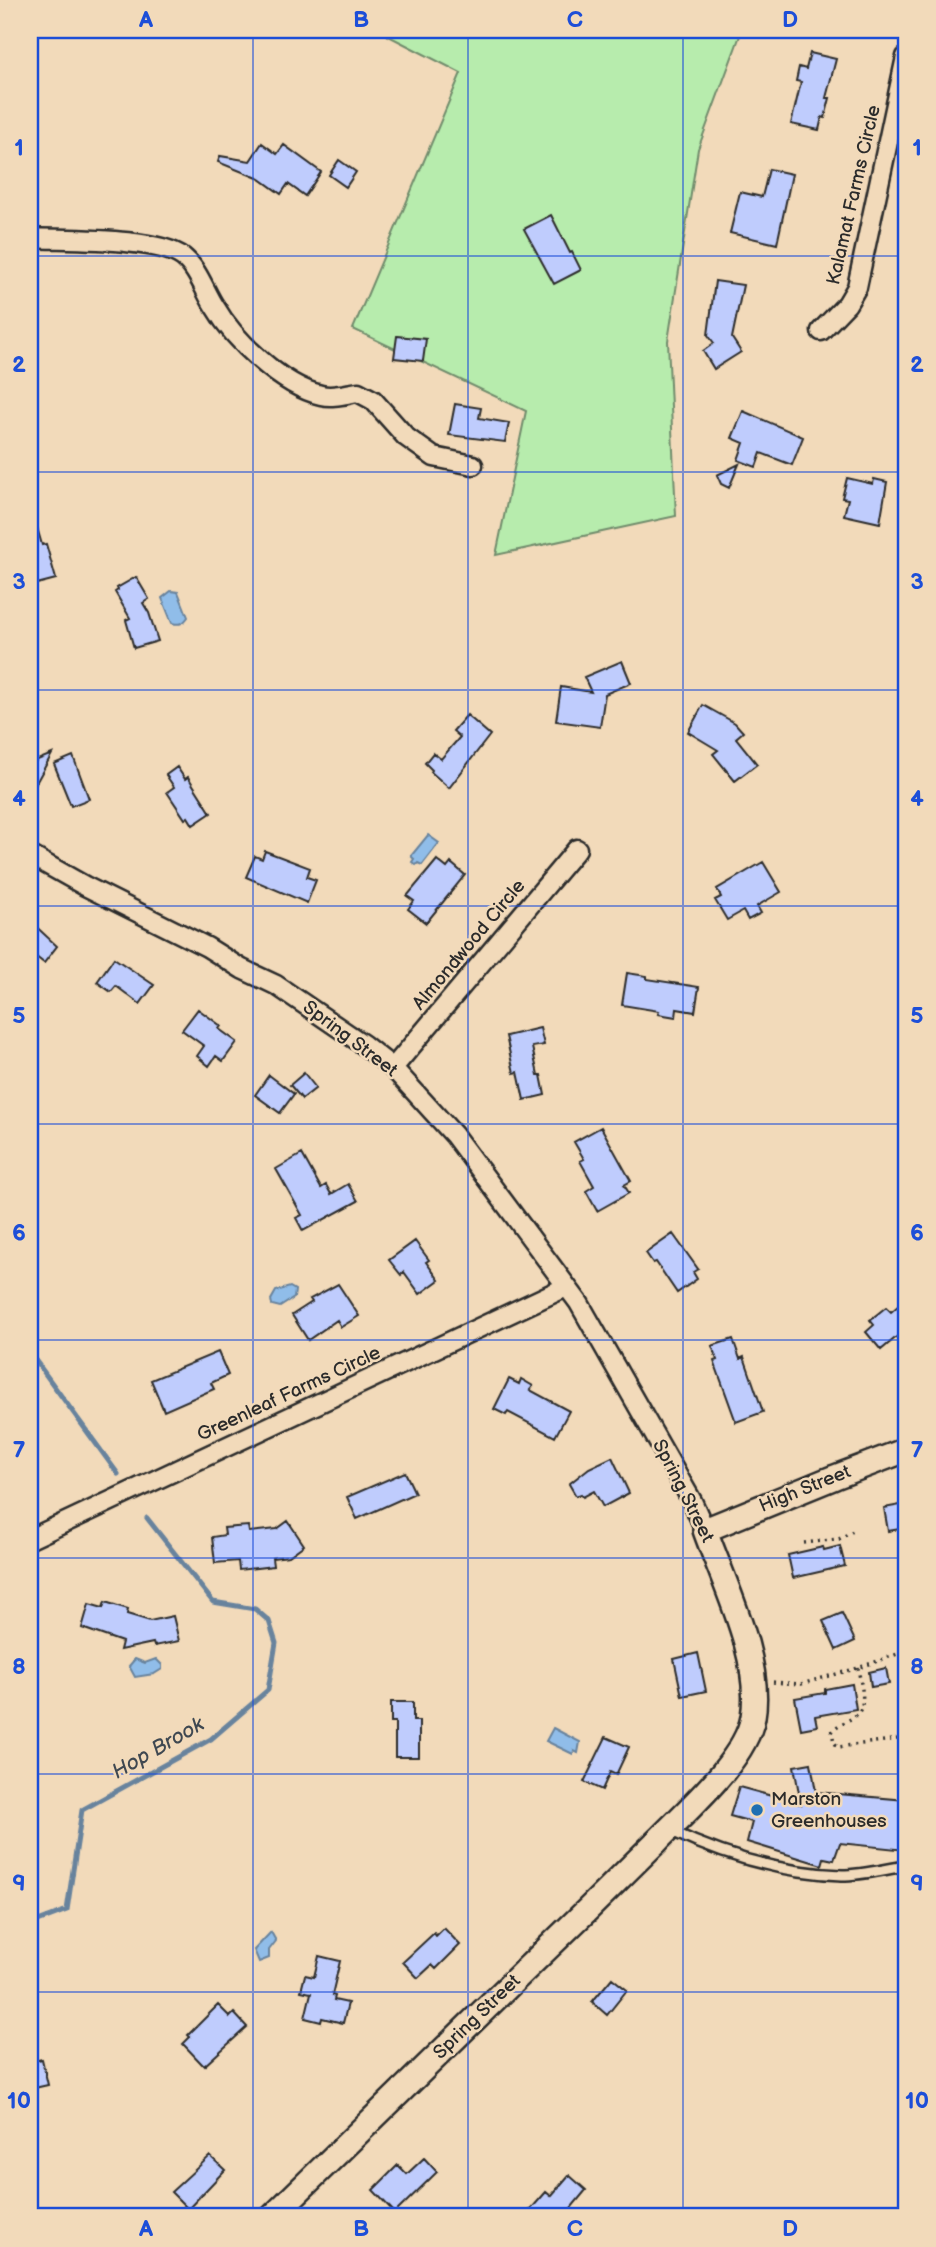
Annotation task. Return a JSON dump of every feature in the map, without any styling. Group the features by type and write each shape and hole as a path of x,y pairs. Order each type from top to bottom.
{"street":[{"name":"Kalamat Farms Circle","path":"821,331 847,304 857,287 906,57"},
{"path":"30,238 137,244 160,247 182,256 191,265 216,310 236,338 279,374 306,390 322,395 336,396 358,392 373,400 406,438 434,457 473,466"},
{"name":"Almondwood Circle","path":"393,1068 577,849"},
{"name":"Spring Street","path":"30,855 275,985 364,1045 393,1068 454,1135 579,1303 692,1501 748,1647 753,1680 754,1717 750,1732 706,1791 272,2217"},
{"name":"Greenleaf Farms Circle","path":"30,1539 566,1287"},
{"name":"High Street","path":"705,1530 906,1450"}],"lane":[{"path":"668,1830 706,1847 764,1866 843,1875 906,1866"}],"path":[{"path":"804,1543 839,1539 853,1531"},
{"path":"753,1680 801,1684 906,1651"},
{"path":"858,1668 861,1707 855,1716 838,1724 832,1732 834,1742 838,1747 906,1738"}],"green space":[{"path":"377,30 742,30 698,149 668,341 676,516 496,555 526,411 353,329 461,73"}],"water":[{"path":"171,591 178,592 188,617 177,624 172,623 162,598"},
{"path":"428,835 439,843 422,865 416,865 411,856"},
{"path":"290,1287 295,1290 294,1298 280,1307 272,1305 271,1300 276,1291"},
{"path":"135,1659 145,1663 156,1659 162,1669 154,1674 135,1677 129,1666"},
{"path":"553,1728 580,1742 578,1753 574,1751 573,1754 546,1741"},
{"path":"271,1932 276,1941 269,1950 269,1958 259,1962 254,1950"}],"building":[{"path":"810,53 836,59 826,98 830,98 819,130 791,124 801,82 796,81 799,67 806,69"},
{"path":"262,143 277,154 284,145 321,172 305,196 288,184 281,194 260,179 218,162 220,156 250,161"},
{"path":"339,160 356,172 346,187 329,175"},
{"path":"769,169 792,174 777,244 730,233 740,192 762,197"},
{"path":"551,215 581,270 554,284 524,229"},
{"path":"715,281 743,285 732,338 741,352 714,369 703,351 714,343 708,335"},
{"path":"397,336 426,339 423,361 394,358"},
{"path":"455,404 481,408 479,418 509,423 505,442 449,435"},
{"path":"743,411 803,437 792,465 761,453 756,467 738,460 744,443 732,438"},
{"path":"739,464 729,488 721,484 717,475"},
{"path":"847,478 873,484 874,479 887,482 880,523 844,515 848,499 842,498"},
{"path":"34,517 42,545 46,544 56,579 33,585 30,571 30,518"},
{"path":"136,577 149,599 143,603 158,641 134,648 126,620 130,618 115,592"},
{"path":"622,661 631,683 605,694 600,727 556,721 561,687 591,692 584,677"},
{"path":"703,705 735,723 743,732 736,738 757,764 735,781 713,754 718,750 688,732"},
{"path":"467,715 490,735 449,788 425,763 433,753 441,759 460,737 453,731"},
{"path":"52,754 36,783 30,763"},
{"path":"73,756 89,799 71,806 54,764"},
{"path":"177,767 185,779 188,777 211,813 193,825 188,817 185,819 167,792 174,787 166,775"},
{"path":"265,851 310,868 307,877 316,880 307,903 246,877 255,856 262,859"},
{"path":"437,860 447,868 451,863 465,875 426,923 408,909 414,901 407,896"},
{"path":"763,862 781,892 757,906 761,913 748,920 743,911 727,920 715,900 721,897 717,889"},
{"path":"30,921 57,946 44,963 30,954"},
{"path":"114,958 154,985 140,1004 116,986 111,992 97,982"},
{"path":"627,973 699,987 695,1012 677,1009 676,1017 658,1014 659,1011 622,1005"},
{"path":"198,1009 237,1042 223,1061 216,1056 209,1066 197,1056 204,1046 182,1030"},
{"path":"540,1028 544,1045 532,1047 545,1095 524,1100 518,1072 514,1073 506,1036"},
{"path":"304,1073 316,1088 302,1099 290,1085"},
{"path":"269,1075 294,1094 280,1113 255,1095"},
{"path":"601,1127 631,1181 624,1185 629,1193 597,1211 586,1191 594,1186 580,1161 584,1159 574,1142"},
{"path":"302,1154 321,1188 326,1185 331,1194 348,1184 358,1201 303,1231 296,1218 302,1215 276,1169"},
{"path":"673,1234 698,1269 693,1272 697,1279 677,1293 656,1262 653,1263 646,1253"},
{"path":"415,1241 439,1280 420,1294 404,1272 401,1275 389,1260"},
{"path":"338,1284 359,1316 341,1327 337,1320 308,1340 292,1315 312,1302 310,1299"},
{"path":"906,1299 906,1329 881,1350 866,1332 874,1325 870,1320 886,1307 891,1312"},
{"path":"733,1339 740,1359 744,1357 763,1412 736,1422 714,1361 717,1360 712,1346"},
{"path":"218,1352 228,1375 211,1383 214,1389 164,1411 151,1380"},
{"path":"509,1379 519,1384 521,1379 533,1386 530,1390 569,1411 555,1437 508,1412 506,1415 494,1409"},
{"path":"612,1457 629,1493 603,1507 594,1491 583,1497 581,1494 576,1496 569,1484 589,1468"},
{"path":"405,1472 415,1493 357,1519 347,1497"},
{"path":"906,1504 906,1528 888,1531 884,1508"},
{"path":"288,1521 304,1545 289,1556 272,1558 273,1566 239,1570 238,1561 215,1563 212,1537 225,1535 224,1528 248,1526 249,1532 277,1529"},
{"path":"840,1546 845,1566 793,1578 788,1555"},
{"path":"105,1602 128,1609 127,1614 150,1621 173,1616 179,1641 120,1650 122,1642 82,1628 89,1604 103,1608"},
{"path":"842,1613 855,1641 836,1650 823,1621"},
{"path":"698,1653 706,1691 682,1696 674,1659"},
{"path":"886,1668 889,1684 871,1687 869,1672"},
{"path":"852,1684 856,1709 815,1716 817,1726 801,1729 795,1698 825,1693 825,1689"},
{"path":"391,1702 413,1702 413,1721 419,1721 419,1757 395,1757 395,1722 391,1722"},
{"path":"606,1737 629,1747 616,1775 610,1772 602,1790 584,1782"},
{"path":"811,1763 816,1792 906,1800 906,1850 840,1843 834,1860 824,1858 822,1865 747,1842 752,1822 730,1816 739,1787 801,1804 794,1766"},
{"path":"444,1928 460,1945 436,1969 432,1965 418,1978 403,1962 434,1933 436,1936"},
{"path":"319,1956 340,1961 332,1995 335,1996 334,2000 348,2003 343,2023 322,2018 321,2022 305,2018 311,1993 301,1991 305,1975 314,1977"},
{"path":"612,1978 627,1990 607,2015 592,2002"},
{"path":"218,2005 230,2017 234,2013 247,2027 204,2066 183,2044 190,2037 188,2035"},
{"path":"42,2059 48,2085 30,2089 30,2062"},
{"path":"210,2156 225,2170 188,2209 171,2192"},
{"path":"424,2158 437,2172 395,2213 373,2190 398,2165 407,2174"},
{"path":"569,2175 586,2190 571,2208 583,2217 524,2217 546,2192 551,2196"}],"waterway":[{"name":"Hop Brook","path":"30,1353 118,1474"},
{"name":"Hop Brook","path":"30,1924 67,1910 82,1810 211,1739 268,1690 276,1643 269,1621 255,1609 213,1602 147,1518"}],"place":[{"name":"Marston Greenhouses","path":"757,1810"}]}
